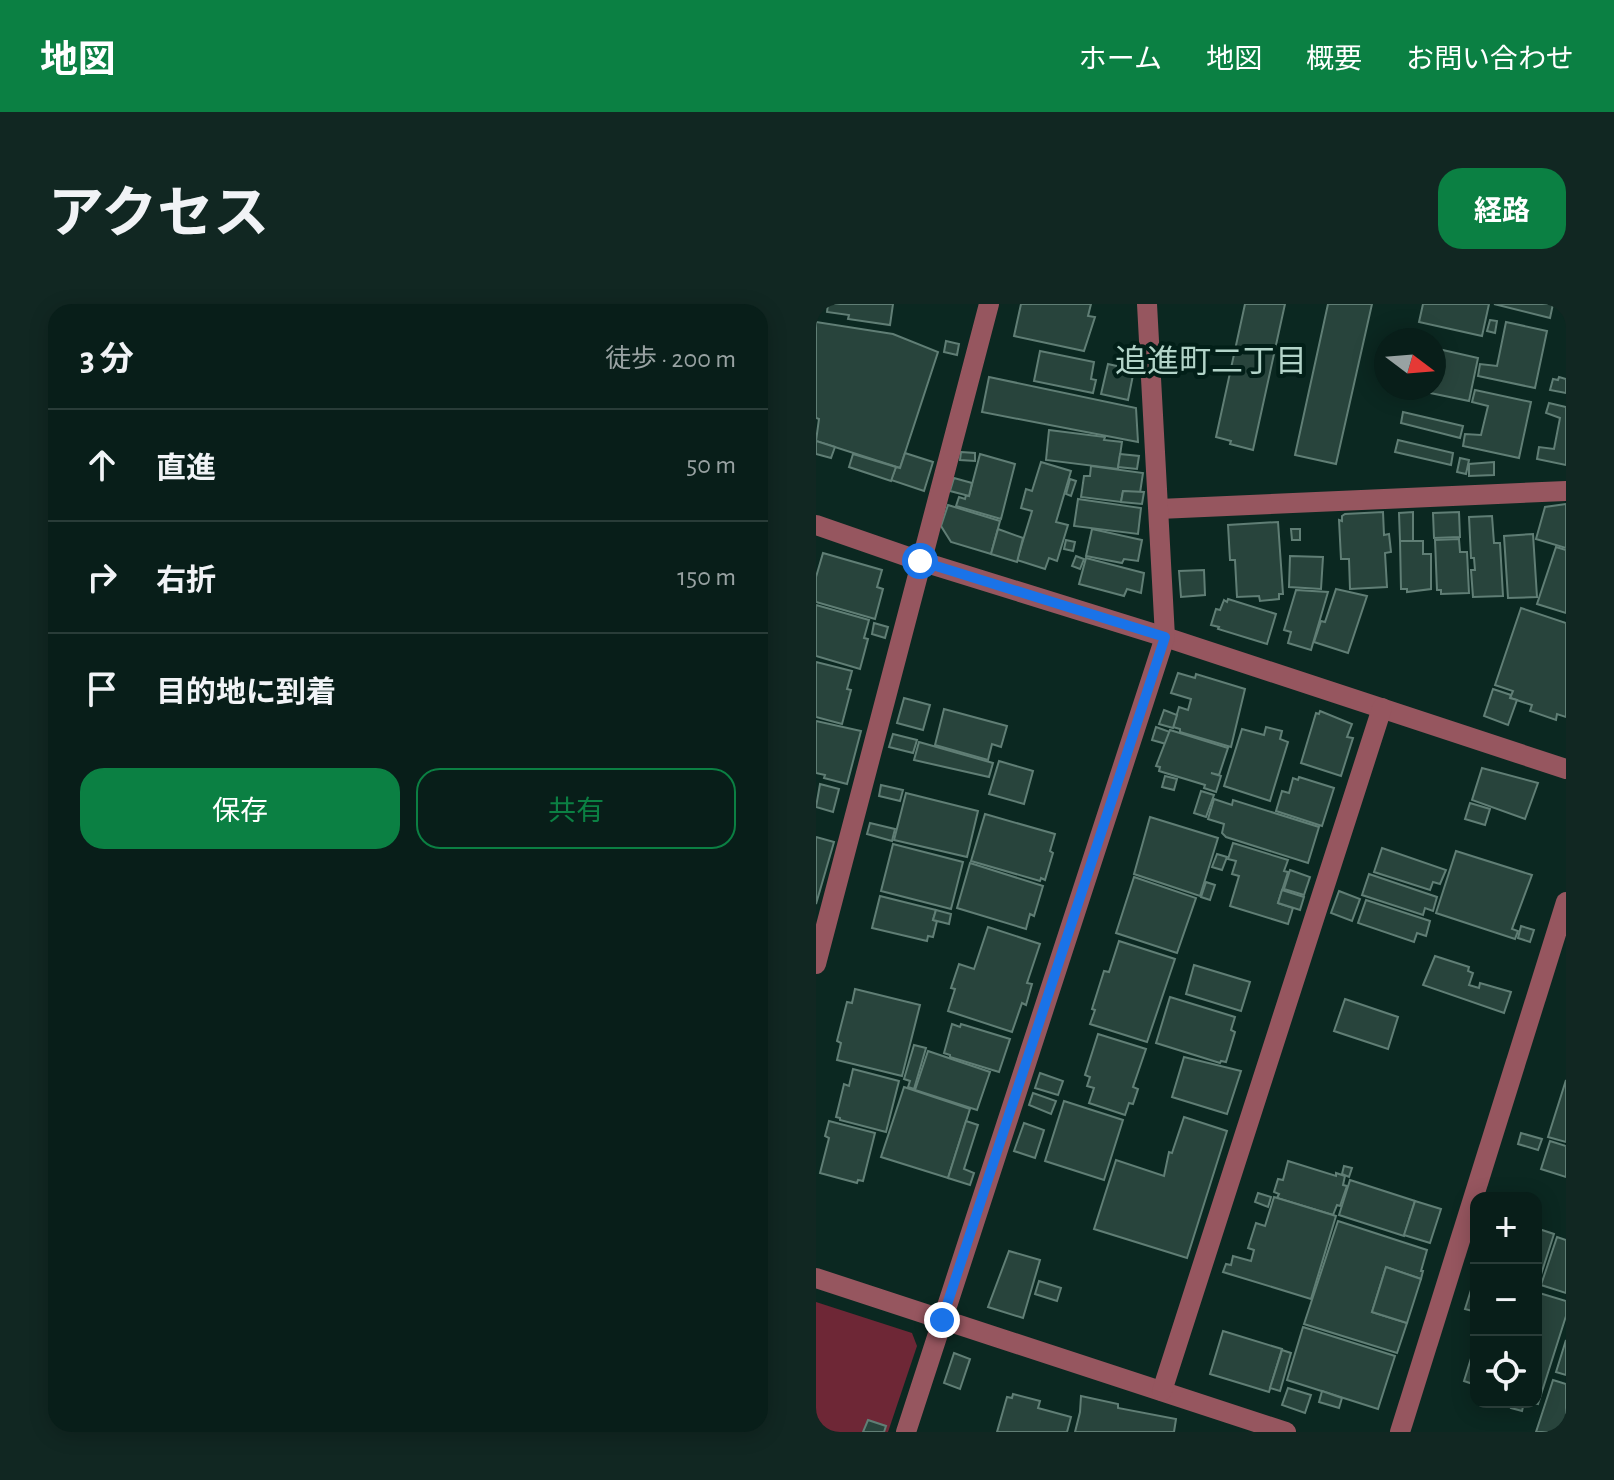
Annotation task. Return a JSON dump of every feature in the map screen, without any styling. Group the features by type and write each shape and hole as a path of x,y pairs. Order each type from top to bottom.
{"street":[{"path":"816,964 989,304"},
{"path":"906,1432 1165,637 1147,304"},
{"path":"1159,509 1566,491"},
{"path":"816,525 1566,769"},
{"path":"1162,1391 1382,708"},
{"path":"1400,1432 1566,902"},
{"path":"816,1278 1286,1432"}],"shaded area":[{"path":"816,1302 912,1333 917,1346 888,1432 816,1432"}],"building":[{"path":"828,304 893,304 890,325 848,319 849,315 827,312"},
{"path":"1021,304 1091,304 1088,316 1095,317 1084,351 1014,336"},
{"path":"1245,304 1285,304 1253,450 1216,437"},
{"path":"1328,304 1372,304 1336,464 1295,455"},
{"path":"1423,304 1489,304 1482,336 1419,322"},
{"path":"1494,304 1553,304 1550,318"},
{"path":"1490,320 1497,321 1495,333 1487,331"},
{"path":"816,322 893,334 938,352 900,468 816,441 819,419 816,418"},
{"path":"1506,322 1547,331 1535,388 1478,376 1480,364 1497,366"},
{"path":"946,341 959,344 957,355 944,352"},
{"path":"1040,351 1094,362 1091,379 1096,380 1093,393 1034,381"},
{"path":"1446,351 1478,358 1469,401 1446,396"},
{"path":"1108,364 1134,370 1128,400 1101,394"},
{"path":"989,377 1136,408 1138,442 982,412"},
{"path":"1559,377 1566,379 1566,393 1550,390 1553,379 1558,380"},
{"path":"1475,390 1531,402 1519,458 1463,446 1465,434 1481,435 1488,406 1472,402"},
{"path":"1549,403 1566,407 1566,465 1537,459 1539,447 1554,449 1560,418 1546,413"},
{"path":"1403,412 1463,426 1460,438 1401,423"},
{"path":"1049,430 1122,442 1118,469 1046,460"},
{"path":"1398,440 1453,453 1451,465 1395,452"},
{"path":"816,441 835,447 831,458 816,454"},
{"path":"961,452 975,453 975,461 960,460"},
{"path":"905,453 933,462 924,491 891,480 896,467 900,468"},
{"path":"853,454 896,467 891,481 849,467"},
{"path":"980,454 1015,464 1001,519 956,506 959,497 965,499 966,495 969,496"},
{"path":"1120,454 1139,456 1137,469 1118,467"},
{"path":"1460,458 1469,460 1466,474 1457,472"},
{"path":"1041,462 1071,471 1056,522 1068,525 1057,561 1049,558 1045,569 1017,560 1032,511 1021,508 1026,489 1032,491"},
{"path":"1494,462 1494,475 1469,476 1469,464"},
{"path":"1091,466 1143,473 1140,493 1123,491 1121,502 1081,497 1084,476 1090,476"},
{"path":"954,478 972,483 969,496 950,491"},
{"path":"1070,479 1076,481 1071,496 1066,494"},
{"path":"1123,491 1144,492 1142,504 1121,502"},
{"path":"1078,499 1141,508 1138,534 1074,526"},
{"path":"1566,504 1566,548 1536,539 1545,507"},
{"path":"948,505 1000,521 991,554 951,542 941,526"},
{"path":"1383,512 1384,535 1389,534 1391,552 1385,553 1387,587 1350,589 1349,559 1341,559 1339,520 1342,521 1345,514"},
{"path":"1413,512 1413,541 1400,541 1399,513"},
{"path":"1459,512 1460,537 1434,538 1433,513"},
{"path":"1492,516 1494,543 1500,543 1503,596 1473,597 1471,570 1475,570 1474,558 1471,558 1469,517"},
{"path":"1278,522 1283,594 1279,594 1279,599 1260,601 1259,596 1237,597 1235,560 1230,560 1228,525"},
{"path":"998,529 1023,538 1017,562 991,554"},
{"path":"1092,529 1142,540 1138,561 1124,559 1122,563 1086,556"},
{"path":"1291,529 1300,529 1300,540 1292,540"},
{"path":"1533,534 1537,597 1508,598 1504,536"},
{"path":"1459,539 1460,552 1467,552 1469,593 1441,594 1441,590 1437,590 1435,540"},
{"path":"1066,540 1075,542 1073,551 1064,549"},
{"path":"1400,541 1423,541 1423,554 1431,554 1431,589 1407,592 1407,589 1401,589"},
{"path":"1556,547 1566,550 1566,613 1537,604"},
{"path":"823,553 882,570 877,587 883,589 875,619 816,602 816,577"},
{"path":"1076,556 1084,559 1080,569 1072,566"},
{"path":"1290,556 1323,557 1321,589 1289,587"},
{"path":"1086,558 1144,573 1141,593 1127,589 1124,596 1079,584"},
{"path":"1204,570 1205,595 1181,597 1179,571"},
{"path":"1336,589 1367,596 1348,653 1314,642 1321,621 1325,622"},
{"path":"1296,590 1328,592 1311,650 1288,643 1291,632 1284,630"},
{"path":"1228,599 1276,614 1267,644 1211,625 1216,609 1220,610 1224,600 1227,602"},
{"path":"816,605 869,620 864,638 868,639 860,669 816,656"},
{"path":"1521,608 1566,623 1566,717 1557,714 1556,720 1530,711 1532,705 1510,698 1513,691 1495,685"},
{"path":"874,623 888,627 885,638 872,634"},
{"path":"816,662 852,671 847,689 851,690 842,724 816,717"},
{"path":"1178,673 1195,678 1196,674 1245,689 1231,747 1180,732 1180,729 1173,727 1179,707 1188,710 1191,699 1171,693"},
{"path":"1493,689 1517,700 1508,725 1484,716"},
{"path":"904,698 930,705 923,730 897,723"},
{"path":"944,709 1007,726 1001,747 992,744 988,760 935,745"},
{"path":"1164,710 1177,715 1173,728 1159,724"},
{"path":"1320,711 1352,724 1347,737 1353,738 1341,776 1301,763 1316,713"},
{"path":"816,721 861,731 847,784 816,773"},
{"path":"1156,727 1170,732 1166,744 1152,740"},
{"path":"1266,727 1282,731 1280,739 1288,742 1270,801 1224,786 1242,729 1264,735"},
{"path":"1170,730 1228,748 1219,775 1211,773 1221,776 1216,792 1204,788 1205,785 1159,771 1160,767 1156,766"},
{"path":"893,734 917,740 913,753 889,747"},
{"path":"919,742 993,763 989,777 914,760"},
{"path":"999,761 1033,771 1024,804 989,794"},
{"path":"1482,768 1538,783 1525,819 1472,800"},
{"path":"1165,776 1177,779 1174,790 1162,787"},
{"path":"1299,777 1334,788 1322,826 1276,811 1282,791 1289,793 1293,778 1298,780"},
{"path":"820,784 839,789 833,812 816,807"},
{"path":"881,785 903,790 900,801 879,796"},
{"path":"1201,791 1214,795 1206,817 1194,813"},
{"path":"906,793 978,811 967,857 894,840"},
{"path":"1214,799 1232,805 1233,800 1319,827 1308,863 1226,837 1222,833 1224,824 1208,819"},
{"path":"1470,803 1490,809 1485,825 1465,819"},
{"path":"985,814 1055,834 1045,880 971,861"},
{"path":"1150,817 1218,838 1200,896 1134,874"},
{"path":"870,823 895,829 892,841 867,834"},
{"path":"816,837 834,842 816,904"},
{"path":"1233,843 1288,860 1284,871 1288,872 1278,903 1293,908 1288,924 1230,906 1239,876 1232,874 1236,861 1228,859"},
{"path":"893,844 963,862 951,909 881,891"},
{"path":"1382,848 1446,870 1440,884 1433,882 1430,890 1374,872"},
{"path":"1456,851 1532,875 1512,929 1518,931 1515,939 1436,913"},
{"path":"1217,854 1227,857 1222,870 1212,867"},
{"path":"970,863 1043,886 1034,916 1030,914 1026,929 957,908"},
{"path":"1290,870 1310,877 1304,895 1284,889"},
{"path":"1369,874 1437,897 1433,911 1425,908 1423,915 1362,895"},
{"path":"1134,877 1196,898 1177,953 1116,933"},
{"path":"1206,882 1215,885 1210,900 1201,897"},
{"path":"1282,890 1304,897 1300,910 1278,903"},
{"path":"1339,891 1360,899 1352,921 1331,913"},
{"path":"880,896 936,910 933,937 928,936 927,941 872,928"},
{"path":"1366,900 1430,921 1426,936 1417,933 1414,942 1358,923"},
{"path":"936,910 951,914 949,924 933,920"},
{"path":"1521,926 1534,930 1530,942 1518,938"},
{"path":"988,927 1040,944 1027,983 1032,984 1026,1005 1022,1003 1012,1032 948,1011 959,964 974,969"},
{"path":"1119,941 1175,959 1147,1042 1090,1024 1104,971 1109,972"},
{"path":"1435,956 1469,967 1468,971 1473,973 1469,985 1479,988 1480,983 1511,992 1504,1013 1423,985"},
{"path":"1194,965 1250,982 1241,1011 1186,994"},
{"path":"855,989 920,1005 902,1076 837,1060 841,1043 837,1041 847,1002 852,1003"},
{"path":"1170,997 1235,1017 1231,1030 1235,1032 1226,1062 1220,1063 1156,1043"},
{"path":"1345,999 1398,1017 1388,1049 1334,1031"},
{"path":"952,1024 1010,1039 999,1072 944,1053"},
{"path":"1098,1034 1146,1049 1133,1087 1138,1089 1125,1115 1089,1103 1094,1088 1087,1086 1090,1077 1085,1075"},
{"path":"914,1045 926,1048 914,1089 908,1087 910,1081 904,1079"},
{"path":"928,1051 990,1072 977,1110 915,1090"},
{"path":"1184,1057 1241,1071 1227,1114 1172,1097"},
{"path":"853,1069 899,1081 886,1132 836,1117 844,1084 849,1086"},
{"path":"1040,1073 1063,1081 1058,1095 1035,1088"},
{"path":"1566,1080 1566,1142 1548,1137"},
{"path":"904,1087 970,1109 948,1178 881,1157"},
{"path":"1033,1093 1056,1101 1051,1114 1029,1105"},
{"path":"1064,1101 1123,1120 1104,1180 1045,1161"},
{"path":"1184,1117 1227,1131 1187,1258 1094,1229 1116,1160 1164,1176 1169,1152 1172,1153"},
{"path":"829,1121 875,1133 863,1181 858,1180 857,1183 820,1173 829,1138 825,1136"},
{"path":"966,1121 978,1125 964,1169 974,1173 970,1185 948,1178"},
{"path":"1024,1123 1044,1130 1035,1158 1014,1151"},
{"path":"1521,1133 1542,1139 1538,1150 1518,1144"},
{"path":"1550,1141 1566,1146 1566,1177 1541,1169"},
{"path":"1288,1161 1345,1176 1343,1185 1347,1186 1333,1215 1277,1198 1279,1194 1274,1192 1278,1179 1283,1180"},
{"path":"1344,1166 1352,1168 1349,1177 1342,1174"},
{"path":"1350,1180 1415,1201 1404,1236 1339,1215"},
{"path":"1258,1193 1271,1197 1268,1207 1255,1202"},
{"path":"1274,1197 1336,1216 1311,1299 1223,1272 1226,1264 1231,1265 1233,1256 1251,1261 1254,1250 1248,1248 1256,1223 1265,1226"},
{"path":"1415,1201 1441,1209 1430,1243 1404,1235"},
{"path":"1338,1221 1427,1250 1421,1279 1386,1267 1372,1312 1407,1323 1397,1353 1304,1324"},
{"path":"1542,1230 1554,1234 1542,1272"},
{"path":"1557,1237 1566,1240 1566,1293 1542,1285"},
{"path":"1009,1251 1040,1260 1023,1318 988,1307"},
{"path":"1386,1267 1421,1279 1407,1323 1372,1312"},
{"path":"1039,1281 1061,1288 1057,1301 1035,1294"},
{"path":"1470,1293 1470,1310 1465,1309"},
{"path":"1542,1294 1566,1301 1566,1316 1542,1391"},
{"path":"1303,1327 1395,1356 1378,1409 1287,1380"},
{"path":"1223,1331 1282,1349 1269,1392 1210,1374"},
{"path":"1566,1340 1566,1375 1556,1372"},
{"path":"1282,1350 1291,1353 1280,1391 1270,1388"},
{"path":"954,1353 970,1359 960,1389 944,1383"},
{"path":"1470,1362 1470,1383 1464,1381"},
{"path":"1553,1380 1566,1384 1566,1432 1536,1432"},
{"path":"1288,1388 1311,1395 1305,1413 1282,1405"},
{"path":"1322,1391 1342,1398 1339,1408 1319,1402"},
{"path":"1013,1394 1040,1401 1038,1408 1071,1417 1067,1432 997,1432 1007,1397 1012,1398"},
{"path":"1081,1396 1118,1404 1118,1408 1176,1419 1174,1432 1075,1432"},
{"path":"868,1420 886,1426 884,1432 863,1432"}],"district":[{"name":"追進町二丁目","path":"1211,362"}],"route":[{"path":"920,561 1165,637 942,1320"}]}
